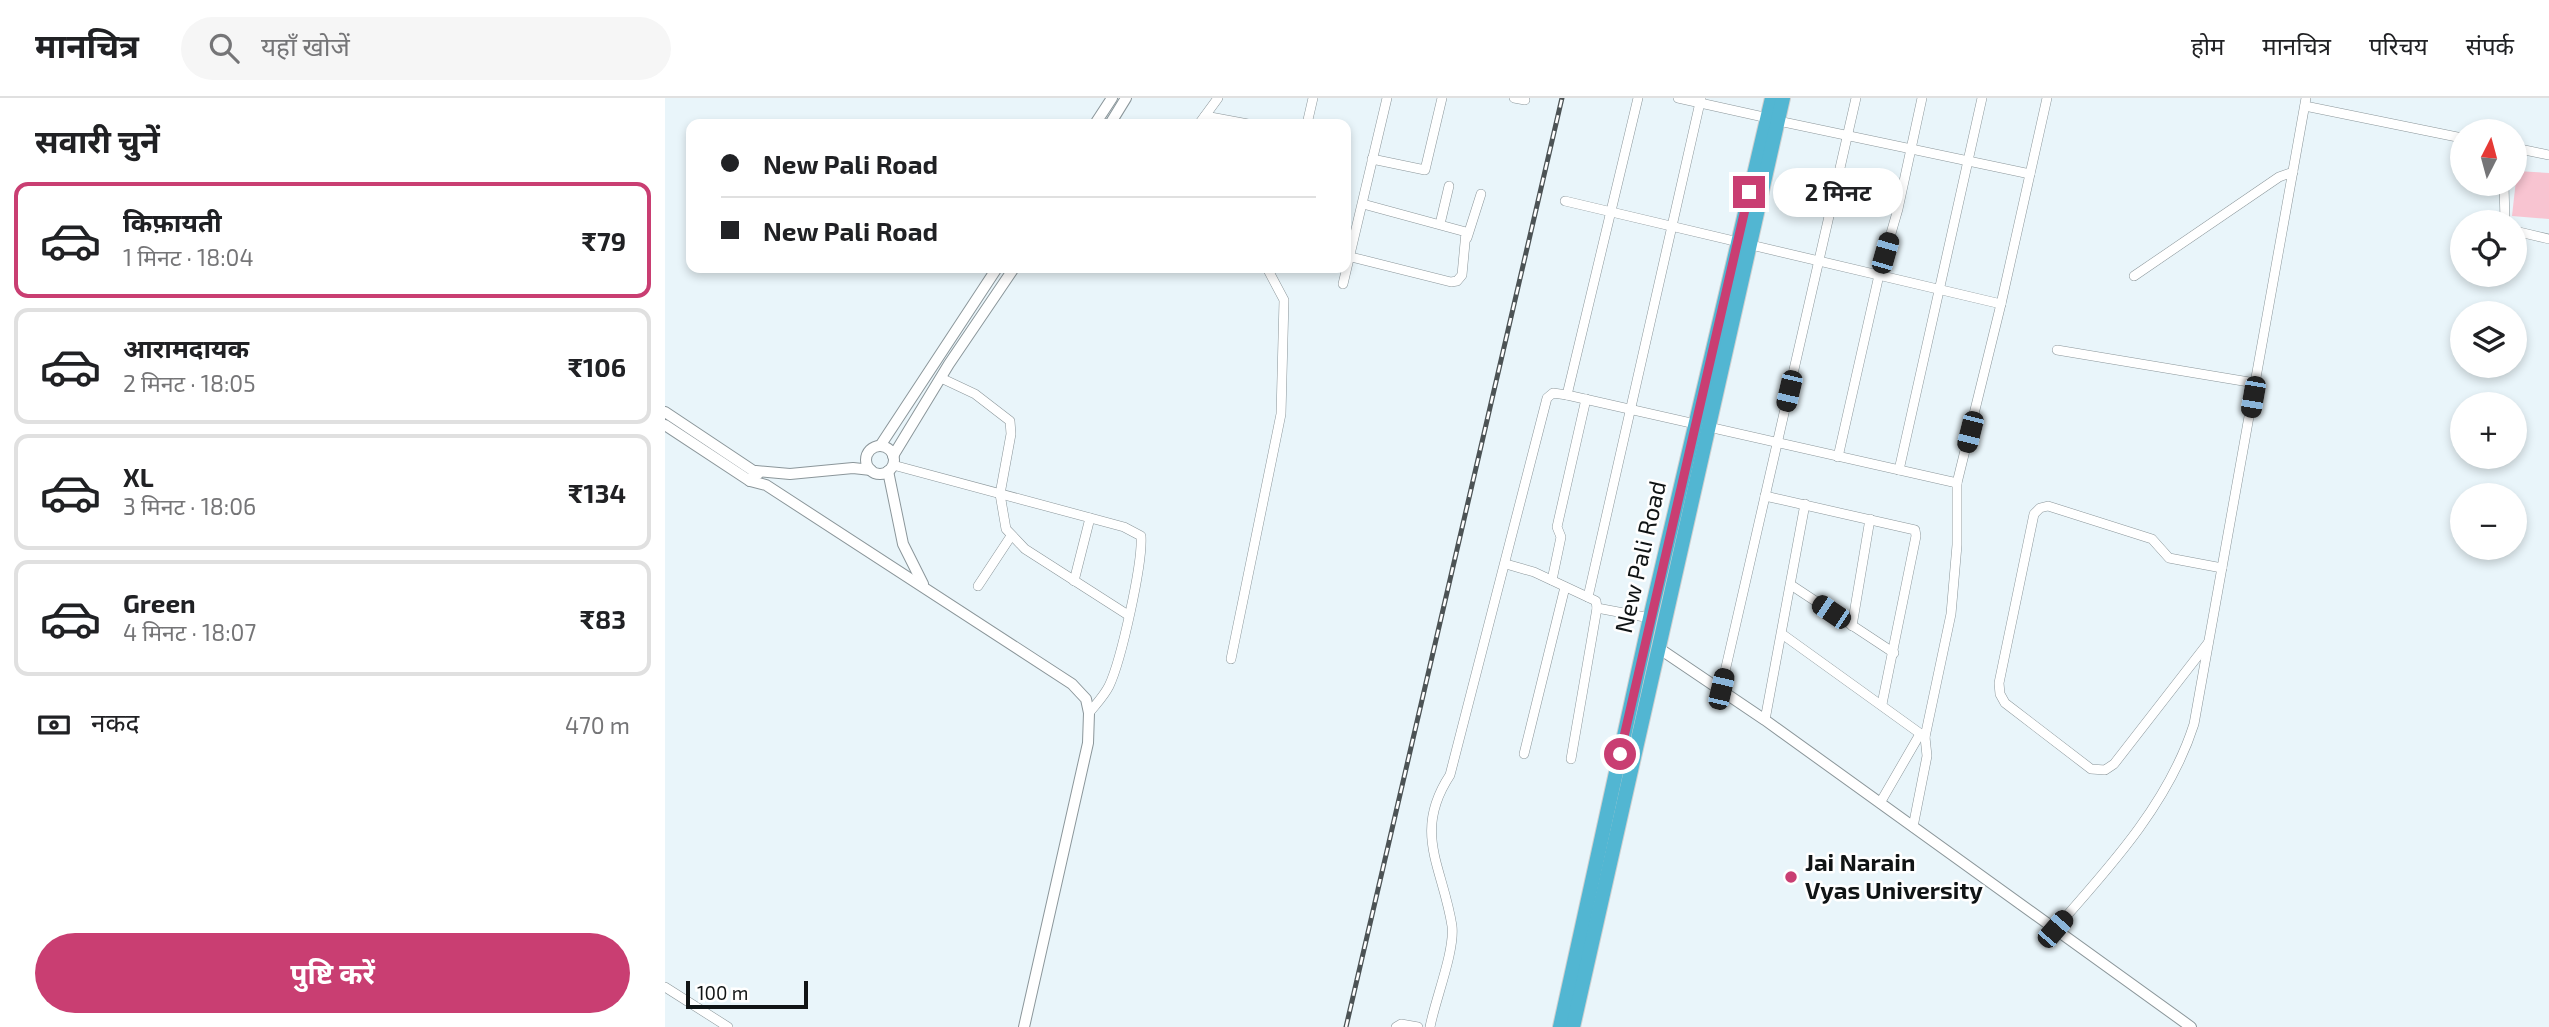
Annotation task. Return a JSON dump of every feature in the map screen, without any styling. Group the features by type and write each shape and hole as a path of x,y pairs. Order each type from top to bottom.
{"highway":[{"name":"New Pali Road","path":"1772,98 1773,120"},
{"name":"New Pali Road","path":"1573,1027 1657,647 1701,427 1773,120 1783,98"},
{"name":"New Pali Road","path":"1560,1027 1650,618 1701,427"}],"street":[{"path":"1097,119 1112,98"},
{"path":"1113,119 1125,98"},
{"path":"1203,119 1219,98"},
{"path":"1308,119 1313,98"},
{"path":"1387,98 1351,257 1451,282 1458,281 1462,275 1467,238 1481,194"},
{"path":"1372,159 1425,170 1441,98"},
{"path":"1514,98 1525,100"},
{"path":"1567,395 1638,98"},
{"path":"1678,98 1847,137 2030,174"},
{"path":"1721,689 1856,98"},
{"path":"1838,457 1878,275 1898,209 1922,98"},
{"path":"1899,470 1982,98"},
{"path":"1913,827 1925,771 1923,736 1951,614 1957,545 1958,483 2047,98"},
{"path":"1588,597 1700,101"},
{"path":"2055,929 2103,874 2170,781 2194,724 2305,102 2450,135"},
{"path":"2527,150 2549,155"},
{"path":"2134,276 2279,177 2293,172"},
{"path":"1440,224 1449,186"},
{"path":"1565,201 2001,304"},
{"path":"1363,204 1461,230 1466,232 1467,238"},
{"path":"2527,234 2549,240"},
{"path":"831,469 880,446 994,273"},
{"path":"665,425 753,476 831,469 871,470 879,474 891,464 941,378 1011,273"},
{"path":"1231,659 1281,414 1284,300 1270,273"},
{"path":"1343,284 1346,273"},
{"path":"2057,350 2255,383"},
{"path":"941,378 975,394 1010,421 1011,434 1000,494 1003,517 1011,536 1025,549 1128,615"},
{"path":"1430,1027 1452,926 1431,839 1432,815 1438,792 1450,775 1547,398 1553,393 1567,395 1958,483"},
{"path":"1552,580 1561,537 1557,527 1586,399"},
{"path":"665,412 766,485 1072,684 1086,699 1089,713 1088,743 1024,1027"},
{"path":"880,446 888,449 903,544 926,588"},
{"path":"868,452 866,462 871,470"},
{"path":"891,464 1124,527 1142,536 1137,576 1114,674 1108,690 1089,713"},
{"path":"1765,496 1915,530 1894,653 1882,704"},
{"path":"1765,720 1805,504"},
{"path":"2209,642 2114,764 2105,770 2091,769 2005,703 2000,694 1999,683 2034,514 2040,508 2048,506 2152,539 2169,558 2222,568"},
{"path":"1074,581 1090,518"},
{"path":"1852,626 1870,519"},
{"path":"978,586 1011,536"},
{"path":"1506,564 1552,580 1597,602 1571,759"},
{"path":"1791,585 1894,653"},
{"path":"1524,754 1565,587"},
{"path":"1598,608 1650,618"},
{"path":"1782,634 1923,736"},
{"path":"1657,647 1765,720 2191,1027"},
{"path":"1879,803 1923,736"},
{"path":"665,987 729,1027"},
{"path":"1396,1027 1401,1024 1418,1027"}],"building":[{"path":"2527,172 2549,173 2549,219 2527,217 2527,210 2513,210 2514,196 2527,196"}],"railway":[{"path":"1346,1027 1562,98"}],"place":[{"name":"Jai Narain Vyas University","path":"1791,877"}],"route":[{"path":"1620,754 1749,192"}]}
